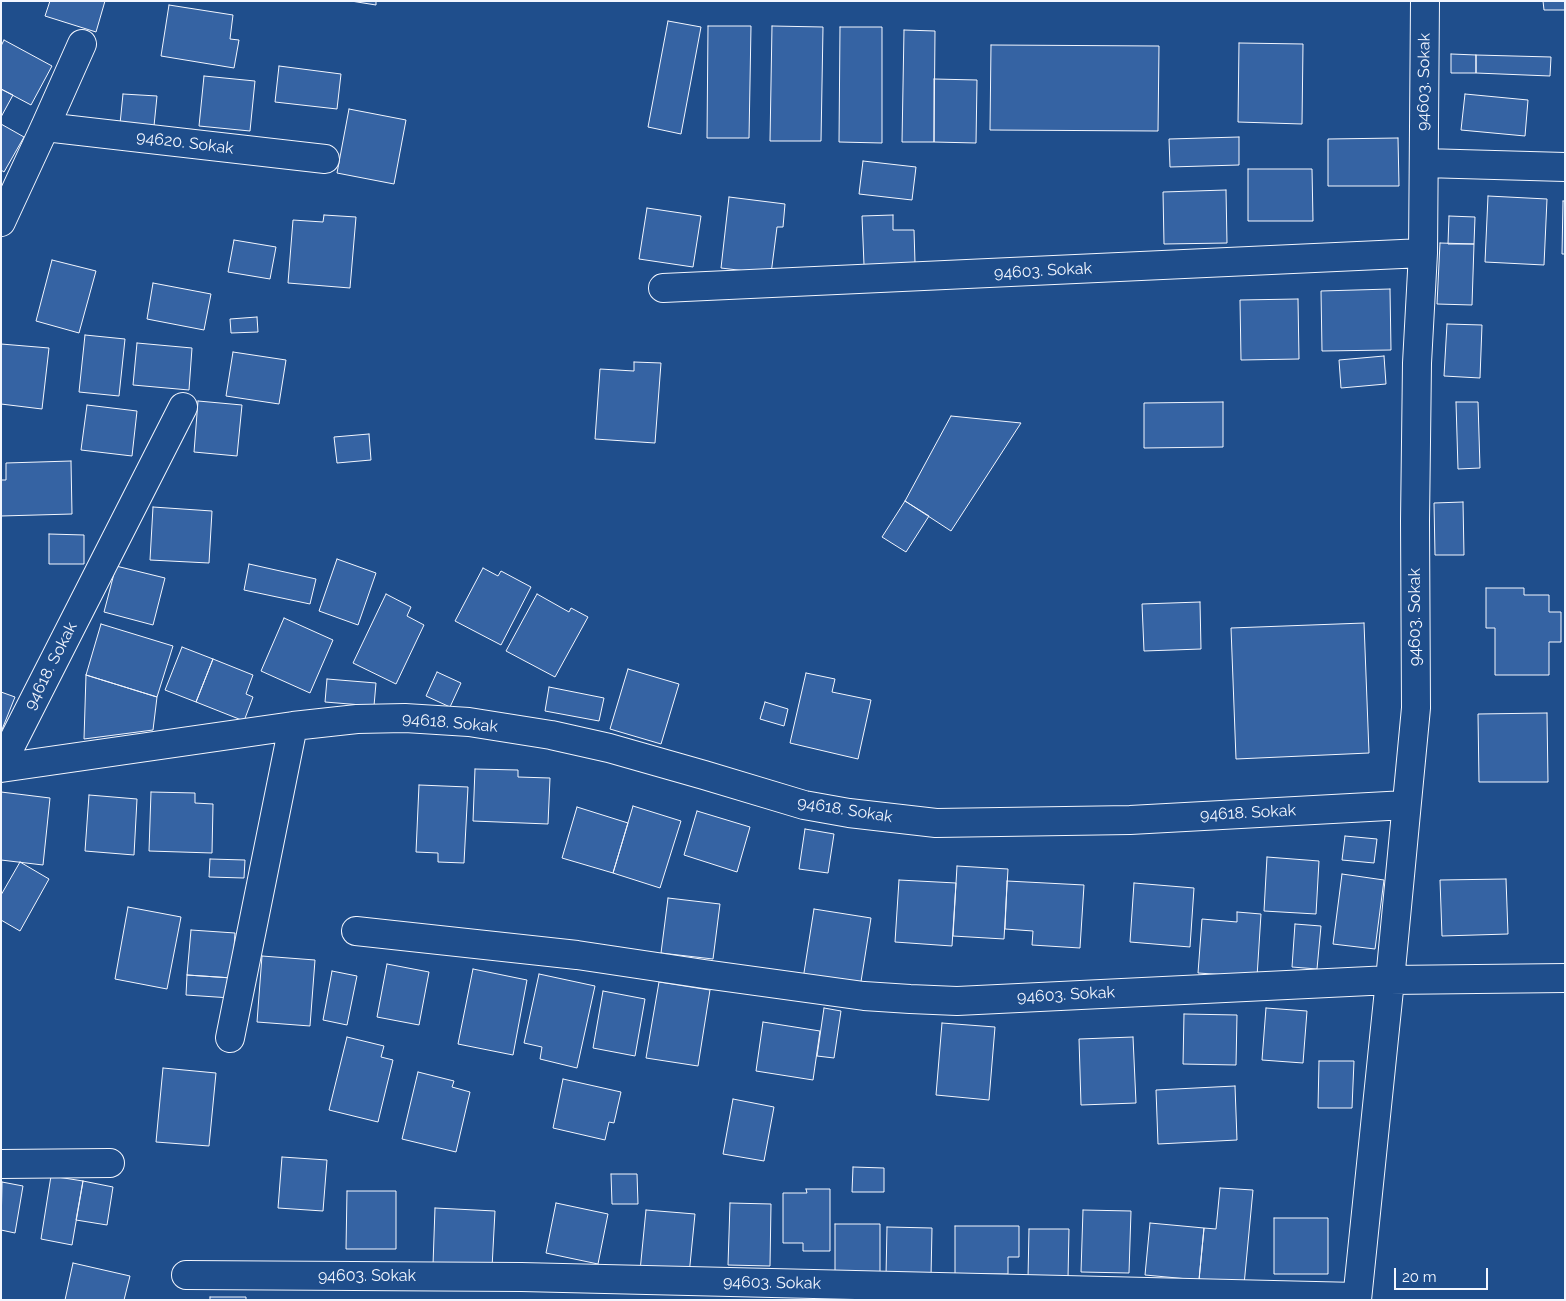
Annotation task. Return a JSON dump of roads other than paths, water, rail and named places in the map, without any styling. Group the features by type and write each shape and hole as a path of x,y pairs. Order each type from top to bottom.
{"street":[{"name":"94603. Sokak","path":"186,1275 520,1276 1357,1298 1416,708 1415,521 1417,363 1423,253 1425,1"},
{"path":"1,222 82,44"},
{"name":"94620. Sokak","path":"45,127 325,159"},
{"path":"1424,163 1565,167"},
{"name":"94603. Sokak","path":"663,288 1423,253"},
{"name":"94618. Sokak","path":"1,766 183,407"},
{"name":"94618. Sokak","path":"1,766 293,726 356,719 405,718 469,722 509,728 609,748 704,774 804,805 849,813 936,823 1130,820 1406,804"},
{"path":"230,1038 293,726"},
{"name":"94603. Sokak","path":"356,931 577,955 855,995 957,1001 1390,980 1565,978"},
{"path":"1,1164 110,1163"}]}
